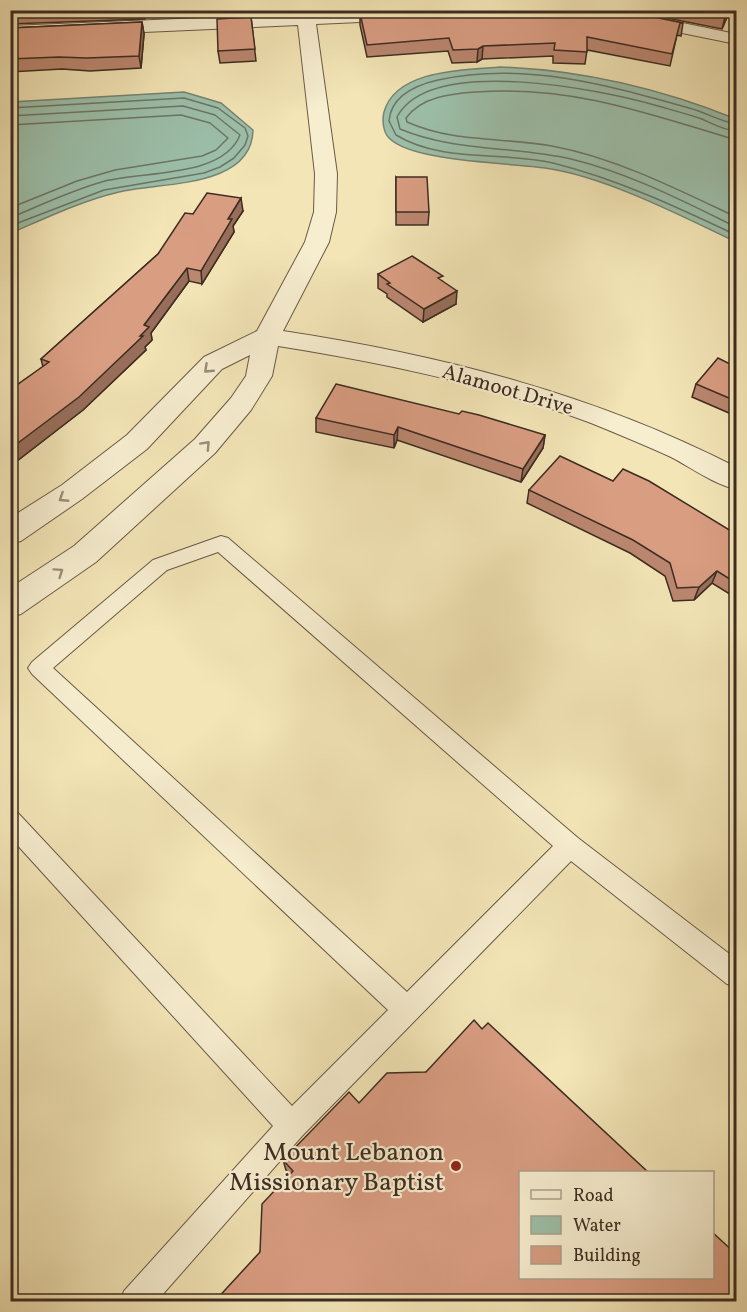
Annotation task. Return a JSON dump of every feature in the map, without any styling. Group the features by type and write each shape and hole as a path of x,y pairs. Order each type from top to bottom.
{"street":[{"path":"10,32 305,15 425,14"},
{"path":"10,605 85,554 206,446 241,404 259,376 267,336 317,242 326,212 326,174 305,15"},
{"path":"617,16 736,39"},
{"path":"10,533 72,492 137,442 213,363 267,336"},
{"name":"Alamoot Drive","path":"267,336 347,348 522,390 616,421 736,479"}],"lane":[{"path":"407,1010 39,668 160,564 221,543 570,846 736,975"},
{"path":"10,820 292,1126"},
{"path":"135,1302 292,1126 570,846"}],"water":[{"path":"500,67 561,72 620,82 678,98 736,119 736,242 642,198 592,179 545,168 440,157 401,146 385,133 384,112 391,98 402,87 433,74"},
{"path":"184,92 221,103 253,130 249,149 237,163 221,173 201,179 119,192 91,200 11,233 11,102"}],"building":[{"path":"10,10 49,10 10,12"},
{"path":"419,10 598,10 639,14 683,23 680,23 672,54 587,37 587,52 554,50 555,43 483,46 478,49 453,50 449,38 367,45 360,13"},
{"path":"693,10 728,10 725,17"},
{"path":"251,17 255,49 218,51 217,19"},
{"path":"142,22 139,56 10,59 10,28"},
{"path":"396,177 427,177 429,212 396,212"},
{"path":"207,193 241,198 228,219 232,219 201,271 187,268 144,325 149,327 140,336 143,336 79,397 10,449 10,390 49,362 41,359 158,254 185,213 193,214"},
{"path":"412,256 443,276 438,278 457,291 424,309 387,284 390,283 378,274"},
{"path":"718,358 736,367 736,401 696,384"},
{"path":"336,384 459,414 462,411 479,415 545,435 523,469 398,427 394,435 316,418"},
{"path":"560,456 613,481 623,469 649,481 736,534 736,583 717,571 699,587 677,588 670,563 633,540 529,490"},
{"name":"Mount Lebanon Missionary Baptist","path":"474,1020 482,1029 488,1023 647,1171 519,1171 519,1279 714,1279 714,1234 736,1254 736,1302 214,1302 260,1252 262,1204 293,1171 283,1160 349,1092 359,1103 387,1073 426,1072"}],"place":[{"name":"Mount Lebanon Missionary Baptist","path":"456,1166"}]}
